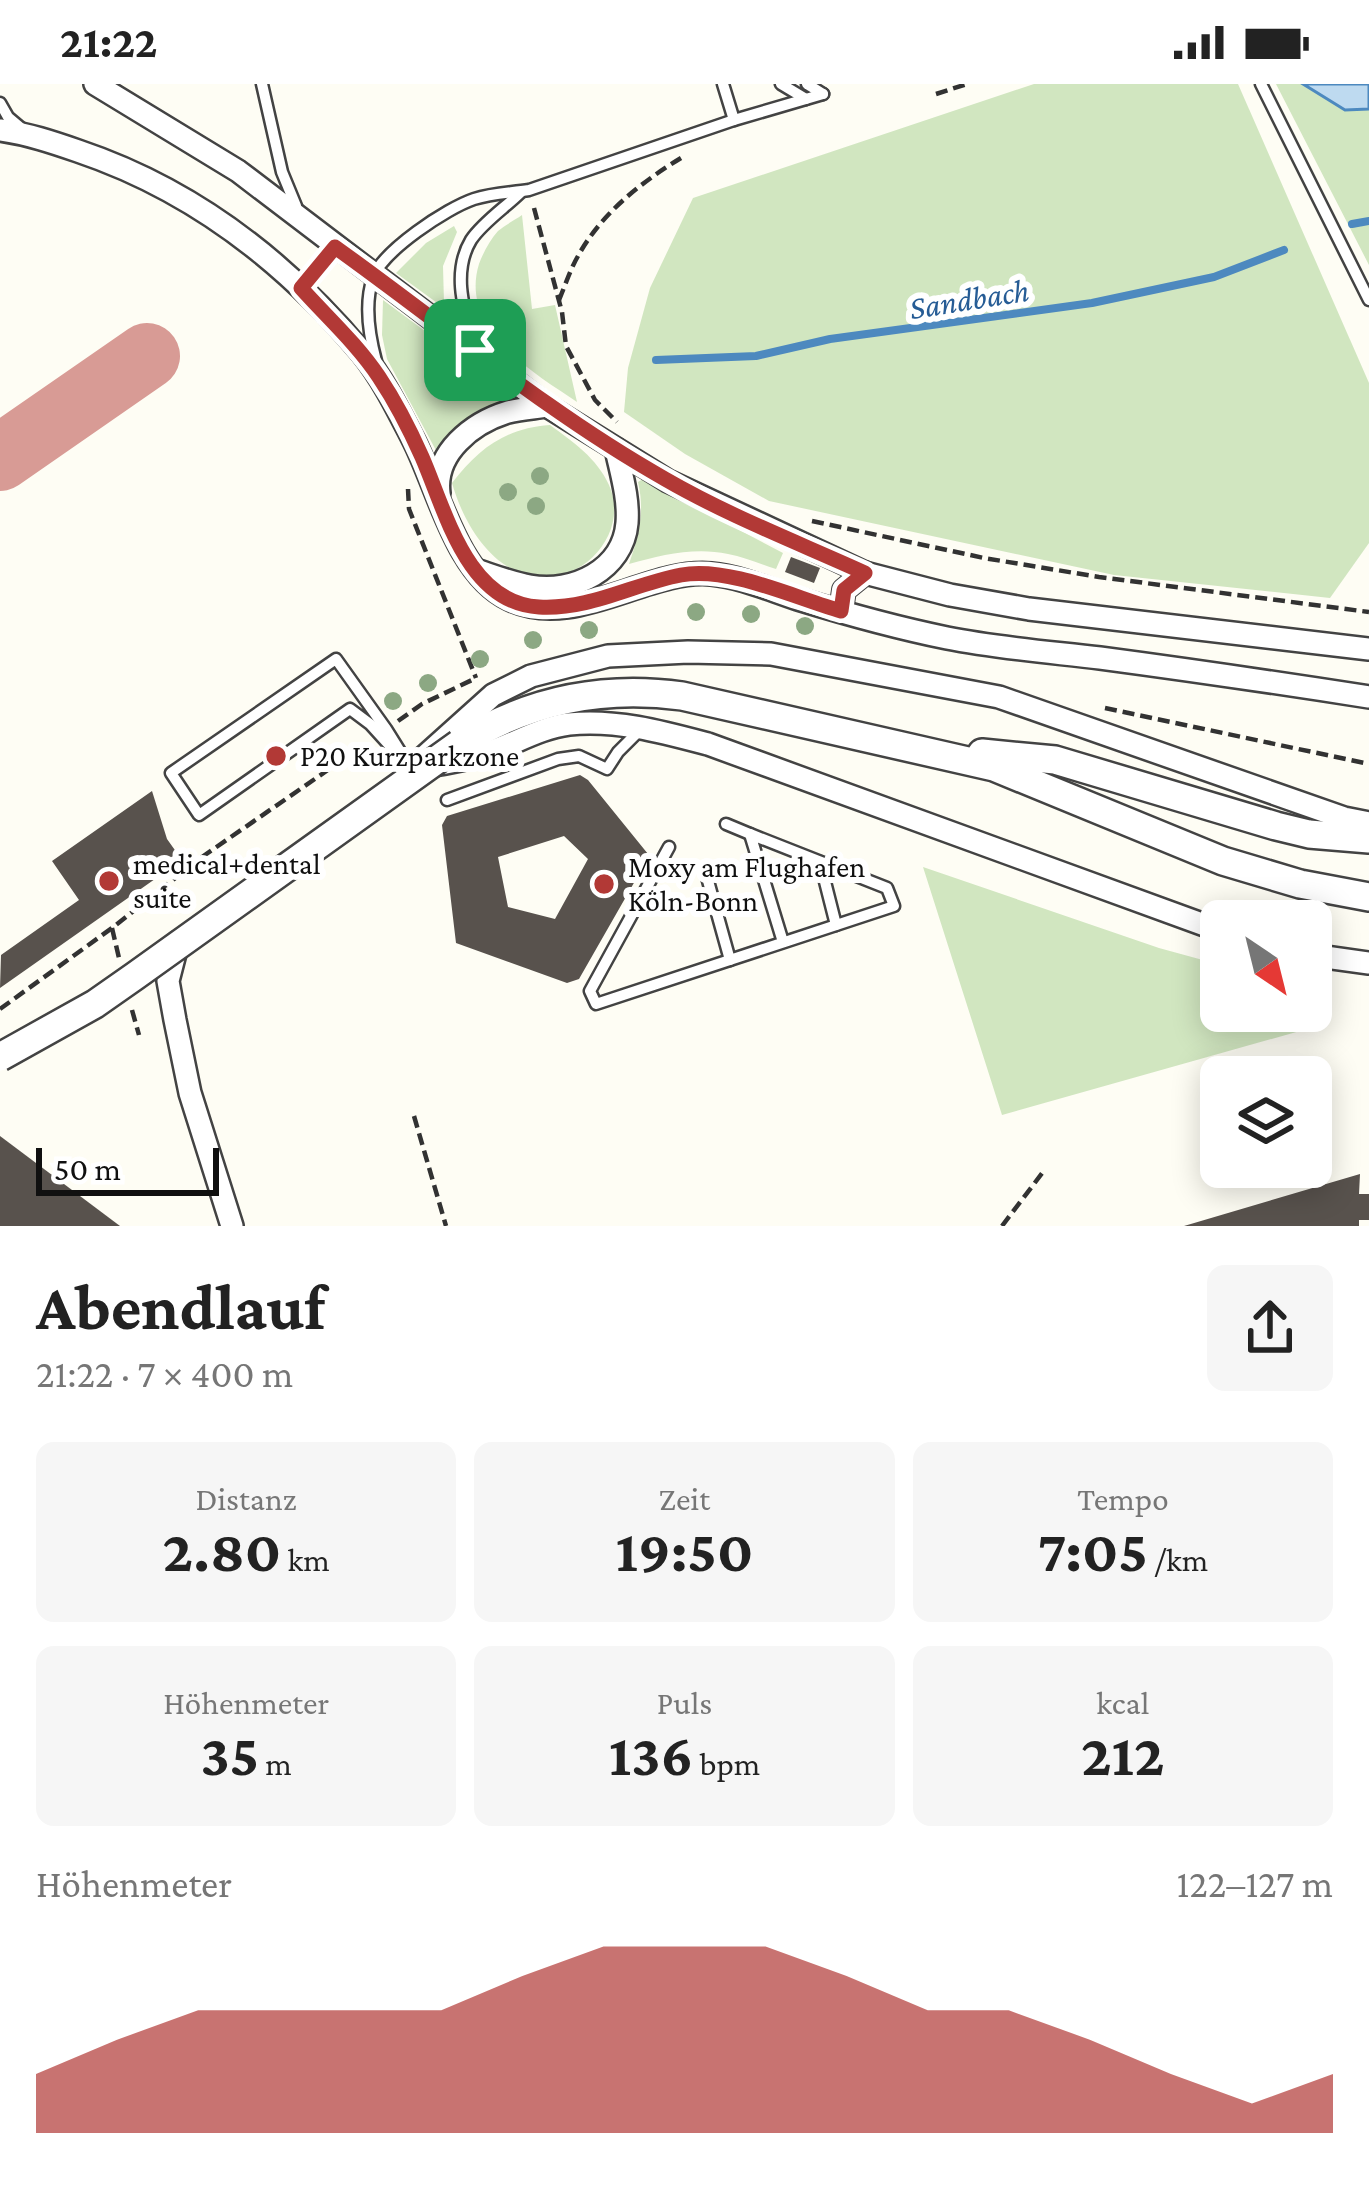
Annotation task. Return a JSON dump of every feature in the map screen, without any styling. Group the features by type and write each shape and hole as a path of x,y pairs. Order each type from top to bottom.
{"street":[{"path":"95,84 238,171 547,406 668,482 865,573 1029,609 1369,649"},
{"path":"0,130 28,134 116,164 184,197 268,258 328,316 382,381 476,570 515,602 539,607 602,599 683,574 712,574 949,639 1369,697"},
{"path":"439,497 441,466 466,436 500,415 547,406"},
{"path":"476,570 550,587 579,582 610,563 621,548 627,526 616,449"},
{"path":"841,611 844,590 865,573"},
{"path":"0,1070 84,1011 180,929 411,769 493,695 531,676 608,656 771,654 999,697 1369,823"},
{"path":"0,1057 95,1004 459,744 498,721 540,705 601,692 661,694 994,766 1185,848 1300,884 1369,897"},
{"path":"411,769 479,756 566,724 611,723 708,744 1200,923"},
{"path":"941,753 1055,760 1276,826 1369,839"},
{"path":"180,929 168,981 190,1093 232,1226"},
{"path":"1332,958 1369,963"}],"lane":[{"path":"262,84 282,172 307,224"},
{"path":"723,84 734,120"},
{"path":"781,84 806,99"},
{"path":"1261,84 1369,300"},
{"path":"382,381 368,324 374,274 402,241 468,201 525,191 806,99 815,87"},
{"path":"0,104 28,134"},
{"path":"475,350 462,301 461,264 472,238 525,191"},
{"path":"336,658 411,769 350,709 199,814 171,773 336,658"},
{"path":"446,800 558,759 578,756 607,770 641,729"},
{"path":"669,847 590,991 596,1004 895,906 887,888 726,824"},
{"path":"750,834 783,942"},
{"path":"820,862 836,925"},
{"path":"704,870 730,960"}],"path":[{"path":"936,94 967,84"},
{"path":"559,300 578,255 601,224 626,197 685,156"},
{"path":"525,191 559,300 566,346 595,400 618,422"},
{"path":"407,477 410,508 476,678"},
{"path":"802,519 1007,562 1369,612"},
{"path":"0,1009 112,928"},
{"path":"414,1116 446,1226"},
{"path":"1002,1226 1043,1172"}],"green space":[{"path":"1034,84 1238,84 1369,383 1369,543 1330,598 1114,575 769,501 685,454 624,412 628,368 650,288 693,198"},
{"path":"1276,84 1303,84 1345,110 1369,109 1369,265"},
{"path":"522,215 532,309 555,305 577,402 504,346 480,309 476,287 483,255 498,231"},
{"path":"454,226 457,232 443,266 444,303 440,305 396,273 426,243"},
{"path":"383,300 521,402 439,456 387,359"},
{"path":"550,425 584,451 604,475 614,503 613,520 608,536 586,563 554,577 536,577 505,565 481,542 452,483 495,442 520,430"},
{"path":"643,479 783,553 776,569 703,551 629,564 640,523 638,482"},
{"path":"923,867 1200,959 1200,1032 1296,1032 1200,1056 1002,1115"}],"water":[{"path":"1303,84 1369,84 1369,109 1345,110"}],"building":[{"path":"791,557 820,568 814,583 785,572"},
{"name":"Moxy am Flughafen Köln-Bonn","path":"580,775 648,854 579,979 567,983 456,943 442,825 447,816","holes":["564,836 588,859 555,919 508,907 498,857"]},
{"name":"medical+dental suite","path":"152,791 167,839 182,860 0,988 1,955 79,900 52,861"},
{"path":"0,1136 120,1226 0,1226"},
{"path":"1360,1174 1359,1194 1369,1194 1369,1220 1359,1220 1359,1226 1184,1226 1313,1188 1332,1188 1332,1182"}],"waterway":[{"name":"Sandbach","path":"1352,224 1369,221"},
{"name":"Sandbach","path":"656,360 756,356 830,339 1092,303 1214,277 1284,250"}],"taxiway":[{"path":"0,458 147,356"}],"place":[{"name":"P20 Kurzparkzone","path":"276,756"},
{"name":"medical+dental suite","path":"109,881"},
{"name":"Moxy am Flughafen Köln-Bonn","path":"604,884"}],"route":[{"path":"335,247 475,350 547,406 668,482 865,573 844,590 841,611 712,574 683,574 572,604 539,607 503,596 470,562 382,381 301,288 335,247"}]}
